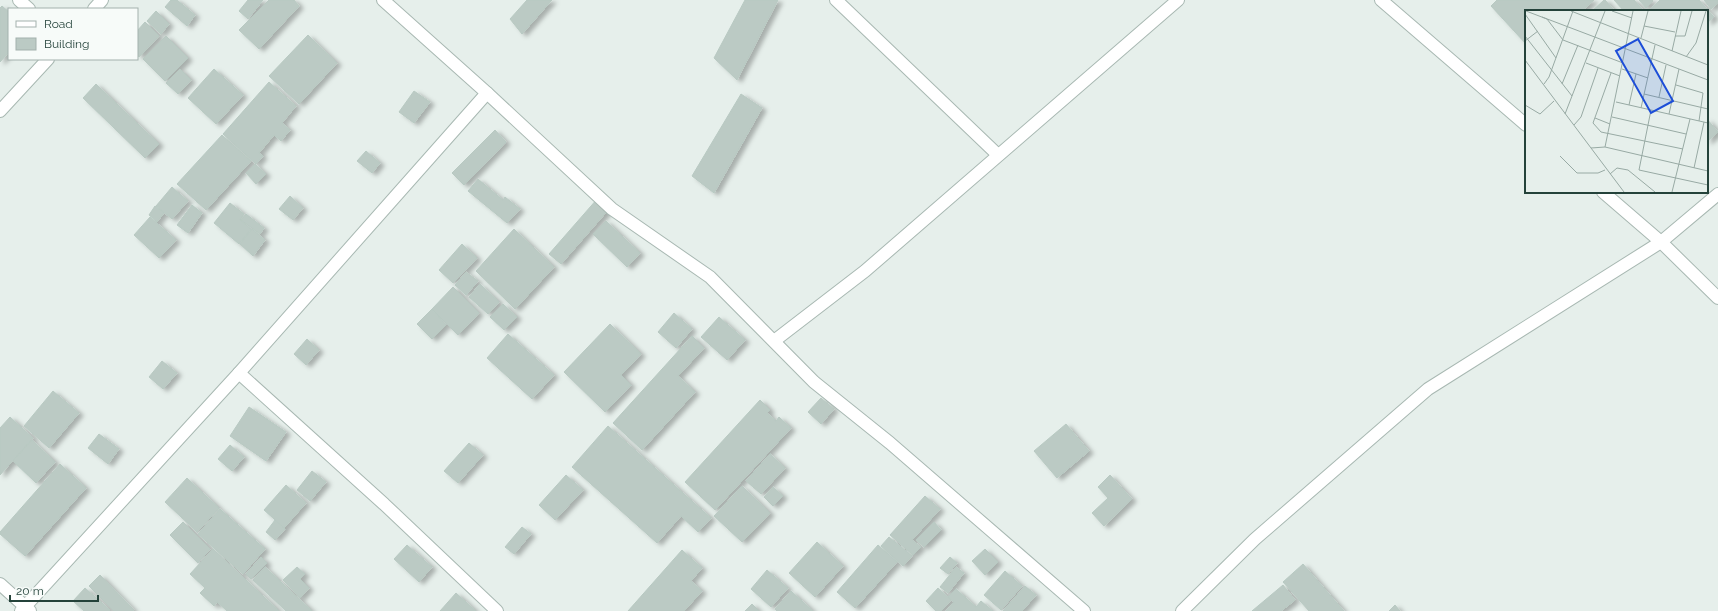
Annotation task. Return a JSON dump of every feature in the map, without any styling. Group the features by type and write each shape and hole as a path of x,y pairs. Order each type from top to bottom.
{"street":[{"path":"19,0 28,8"},
{"path":"95,8 102,0"},
{"path":"383,0 487,93 612,209 710,277 814,382 890,443 1084,611"},
{"path":"836,0 998,155"},
{"path":"774,341 865,271 1178,0"},
{"path":"1382,0 1525,124"},
{"path":"0,111 47,60"},
{"path":"0,584 25,610 239,373 487,93"},
{"path":"1605,193 1661,242 1718,298"},
{"path":"1182,611 1255,539 1428,389 1661,242 1718,194"},
{"path":"239,373 384,504 497,611"}],"building":[{"path":"171,0 177,0 195,15 187,26 165,7"},
{"path":"248,0 263,0 248,19 239,11"},
{"path":"269,0 294,0 299,6 259,49 239,30"},
{"path":"527,0 552,0 522,34 510,19"},
{"path":"745,0 778,0 737,80 714,58"},
{"path":"1497,0 1594,0 1583,10 1525,10 1525,43 1491,6"},
{"path":"1604,0 1614,10 1593,10"},
{"path":"1614,0 1634,0 1643,10 1623,10"},
{"path":"1639,0 1652,0 1653,1 1646,8"},
{"path":"1660,0 1699,0 1708,10 1649,10"},
{"path":"1704,0 1718,0 1718,3 1711,9"},
{"path":"2,6 8,11 8,53 0,62 0,8"},
{"path":"1708,10 1714,17 1708,22"},
{"path":"156,11 169,24 161,34 147,21"},
{"path":"145,22 159,36 139,57 138,56 138,30"},
{"path":"308,35 337,63 299,104 269,76"},
{"path":"166,36 188,58 165,81 143,59"},
{"path":"180,69 191,80 178,94 166,83"},
{"path":"214,69 243,95 216,124 188,98"},
{"path":"269,82 296,106 282,123 290,130 281,141 274,135 259,153 263,156 256,164 223,134"},
{"path":"96,84 159,144 145,158 83,98"},
{"path":"414,91 430,102 414,123 399,112"},
{"path":"741,94 762,108 714,193 692,176"},
{"path":"1708,120 1718,132 1708,141"},
{"path":"495,130 506,142 464,185 452,173"},
{"path":"222,135 251,161 206,210 177,184"},
{"path":"366,151 380,163 372,173 357,161"},
{"path":"255,164 266,174 256,184 246,173"},
{"path":"478,179 503,200 505,197 520,209 507,223 468,191"},
{"path":"172,187 188,201 172,219 156,206"},
{"path":"290,196 303,208 293,220 279,209"},
{"path":"598,198 610,208 561,264 549,254"},
{"path":"230,203 244,214 240,220 251,229 239,244 214,223"},
{"path":"192,205 202,213 188,233 177,225"},
{"path":"155,206 164,213 157,222 149,215"},
{"path":"246,214 264,228 260,234 241,220"},
{"path":"150,217 176,240 159,258 134,235"},
{"path":"606,221 640,253 627,267 593,234"},
{"path":"252,229 265,240 253,256 240,244"},
{"path":"514,229 554,267 515,309 476,271"},
{"path":"462,244 477,258 453,283 439,270"},
{"path":"466,272 478,281 466,295 455,285"},
{"path":"480,284 499,302 488,314 469,297"},
{"path":"453,287 479,313 458,335 432,309"},
{"path":"503,304 517,317 504,330 490,317"},
{"path":"432,309 446,325 432,339 417,324"},
{"path":"674,313 692,329 676,348 658,332"},
{"path":"719,317 745,340 727,360 701,337"},
{"path":"610,324 641,354 621,375 631,385 605,412 564,372"},
{"path":"508,334 554,375 532,399 487,358"},
{"path":"692,336 704,348 678,376 695,392 642,450 613,423"},
{"path":"307,339 319,350 306,365 294,354"},
{"path":"162,361 177,373 163,389 149,377"},
{"path":"53,391 79,413 49,448 24,426"},
{"path":"821,398 834,409 821,424 808,412"},
{"path":"760,400 770,410 767,413 776,421 779,417 791,428 715,510 685,482"},
{"path":"249,407 286,432 266,461 230,436"},
{"path":"10,417 33,438 0,475 0,428"},
{"path":"1066,424 1089,451 1057,478 1034,451"},
{"path":"608,426 711,518 698,532 681,516 657,543 572,467"},
{"path":"99,434 119,449 108,464 88,448"},
{"path":"32,440 55,462 36,483 13,461"},
{"path":"469,443 483,455 458,483 444,471"},
{"path":"230,445 244,457 232,471 218,459"},
{"path":"770,454 785,468 761,494 746,481"},
{"path":"60,464 86,488 25,556 0,534 0,532"},
{"path":"312,471 326,482 310,501 297,490"},
{"path":"566,475 583,490 555,520 539,505"},
{"path":"1110,475 1132,499 1104,526 1092,513 1108,498 1098,487"},
{"path":"187,478 219,508 197,532 165,502"},
{"path":"286,485 306,503 284,528 264,510"},
{"path":"742,486 770,513 742,542 714,516"},
{"path":"773,487 783,496 773,506 764,497"},
{"path":"925,496 940,509 912,540 921,547 913,555 890,535"},
{"path":"220,509 265,549 243,574 198,534"},
{"path":"275,520 285,529 275,540 266,532"},
{"path":"183,522 210,549 198,563 170,535"},
{"path":"934,522 941,530 924,547 916,540"},
{"path":"522,527 531,534 514,554 505,547"},
{"path":"889,537 912,556 903,566 881,546"},
{"path":"817,542 843,566 815,597 789,573"},
{"path":"407,545 432,567 419,582 394,559"},
{"path":"878,545 897,562 855,608 837,592"},
{"path":"213,549 279,611 227,611 217,602 214,606 200,593 205,588 190,574"},
{"path":"985,549 998,562 985,575 972,561"},
{"path":"682,550 702,568 691,581 702,591 684,611 628,611"},
{"path":"261,557 267,563 251,579 246,574"},
{"path":"950,557 957,563 948,574 940,568"},
{"path":"1303,564 1344,611 1309,611 1283,582"},
{"path":"265,567 312,611 286,611 253,580"},
{"path":"297,567 305,574 300,579 309,588 300,598 283,580"},
{"path":"956,567 964,573 948,593 940,587"},
{"path":"767,570 788,588 771,607 751,589"},
{"path":"1005,571 1022,586 1001,610 984,595"},
{"path":"100,575 134,610 114,611 89,586"},
{"path":"1283,585 1295,600 1281,611 1252,611"},
{"path":"1025,586 1036,595 1022,611 1003,611"},
{"path":"85,588 110,610 84,611 73,601"},
{"path":"938,588 951,600 941,611 936,611 926,601"},
{"path":"956,589 976,607 981,601 993,611 946,611 954,602 948,597"},
{"path":"791,591 813,611 777,611 775,609"},
{"path":"456,593 476,611 440,611"},
{"path":"752,604 759,611 745,611"},
{"path":"1395,605 1400,611 1389,611"}]}
